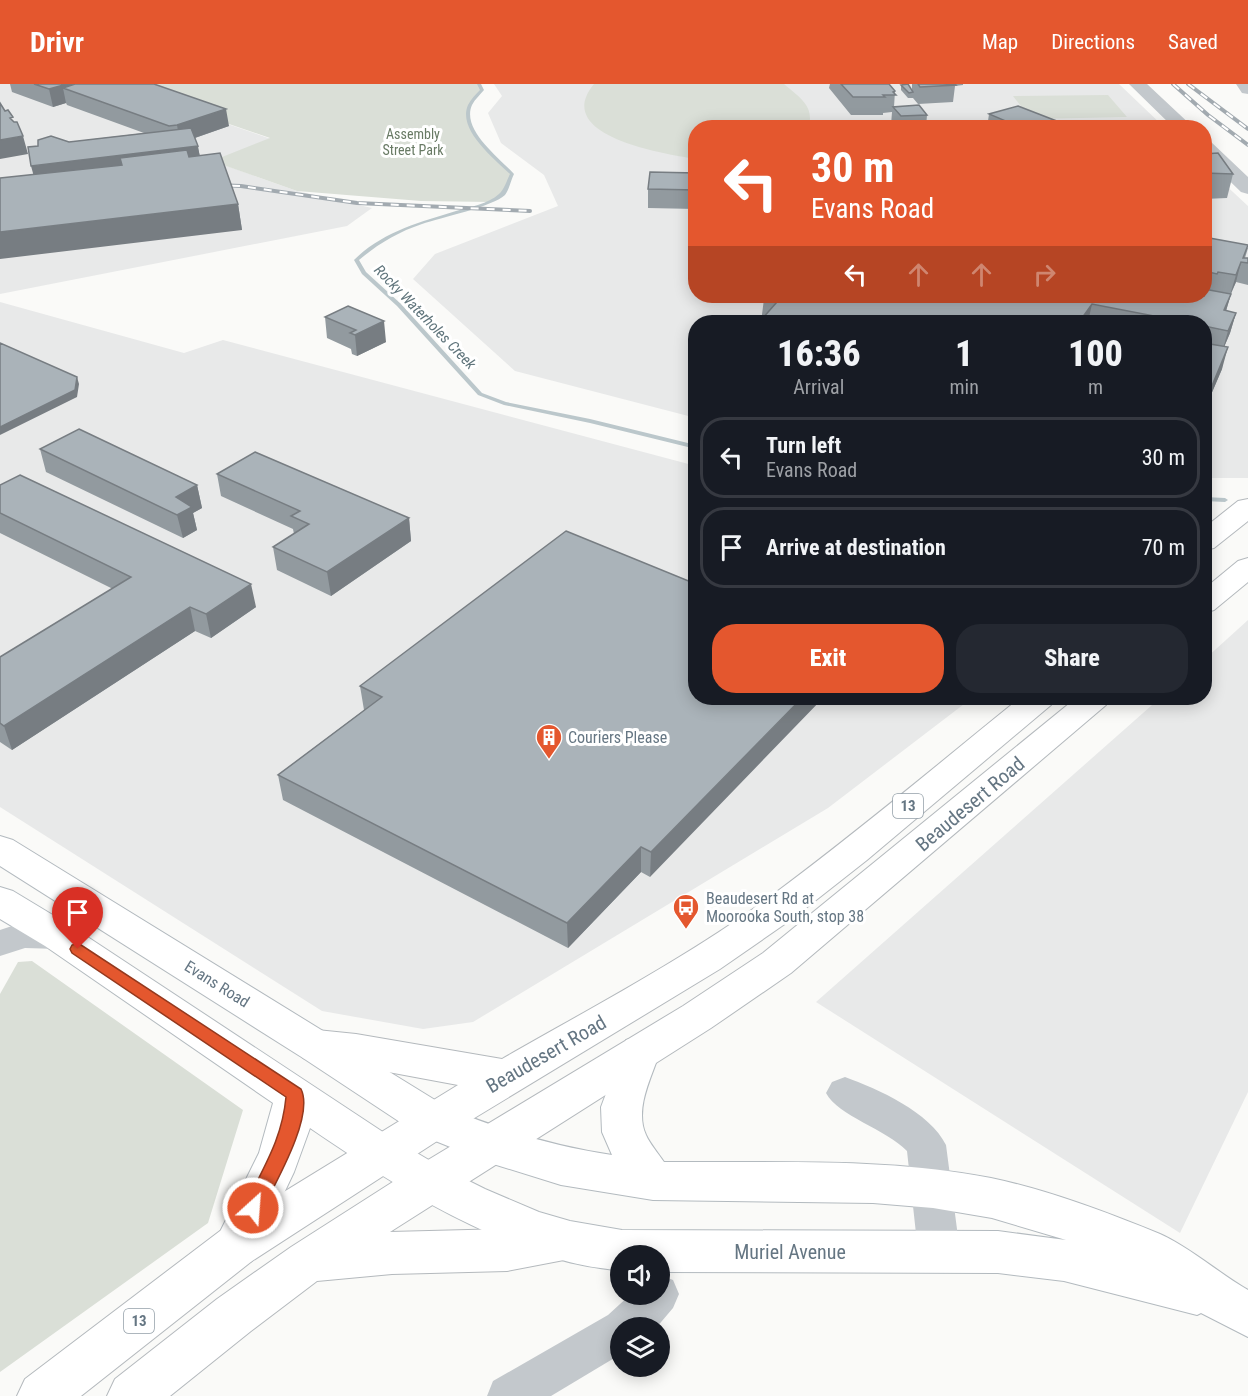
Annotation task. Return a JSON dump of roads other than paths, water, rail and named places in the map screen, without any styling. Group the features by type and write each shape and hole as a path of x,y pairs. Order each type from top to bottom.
{"main road":[{"path":"1212,536 1248,507"},
{"path":"1212,562 1248,535"},
{"path":"1212,598 1247,570"},
{"name":"Beaudesert Road","path":"42,1396 236,1246 380,1153 696,965 779,909 864,843 1032,705"},
{"name":"Beaudesert Road","path":"132,1396 234,1315 308,1262 777,963 1087,705"},
{"name":"Evans Road","path":"0,849 317,1046 433,1121"},
{"path":"38,873 0,901 58,936 380,1153"},
{"path":"317,1046 357,1050 506,1077"},
{"path":"640,1052 621,1104 620,1121 624,1140 653,1181"},
{"path":"236,1246 285,1146 293,1120 295,1094"},
{"name":"Muriel Avenue","path":"433,1121 490,1145 561,1166 609,1176 653,1181 873,1184 933,1189 992,1198 1052,1214 1146,1250 1232,1306"},
{"name":"Muriel Avenue","path":"380,1153 429,1183 491,1214 564,1240 610,1249"},
{"path":"308,1262 392,1253 507,1250 564,1240"},
{"name":"Muriel Avenue","path":"670,1279 939,1252 998,1252 1064,1260 1232,1306"}],"street":[{"path":"1137,84 1176,120"},
{"path":"1152,84 1190,120"},
{"path":"1244,84 1248,89"},
{"path":"1212,140 1248,172"},
{"path":"1212,153 1248,188"},
{"path":"0,943 24,935 58,936"},
{"path":"845,1093 919,1137 926,1145 930,1158 939,1252"},
{"path":"637,1317 648,1305"},
{"path":"510,1396 610,1337"}],"waterway":[{"name":"Rocky Waterholes Creek","path":"479,84 482,90 472,101 469,119 483,145 512,174 503,194 490,202 402,230 385,238 356,260 364,273 399,305 480,394 504,403 688,445"},
{"name":"Rocky Waterholes Creek","path":"1212,499 1225,500"}],"railway":[{"path":"1173,84 1208,115 1248,145"},
{"path":"1188,84 1248,129"},
{"path":"216,185 241,186 357,203 530,211"}],"place":[{"name":"Couriers Please","path":"549,760"},
{"name":"Beaudesert Rd at Moorooka South, stop 38","path":"686,930"}],"park label":[{"name":"Assembly Street Park","path":"413,142"}]}
